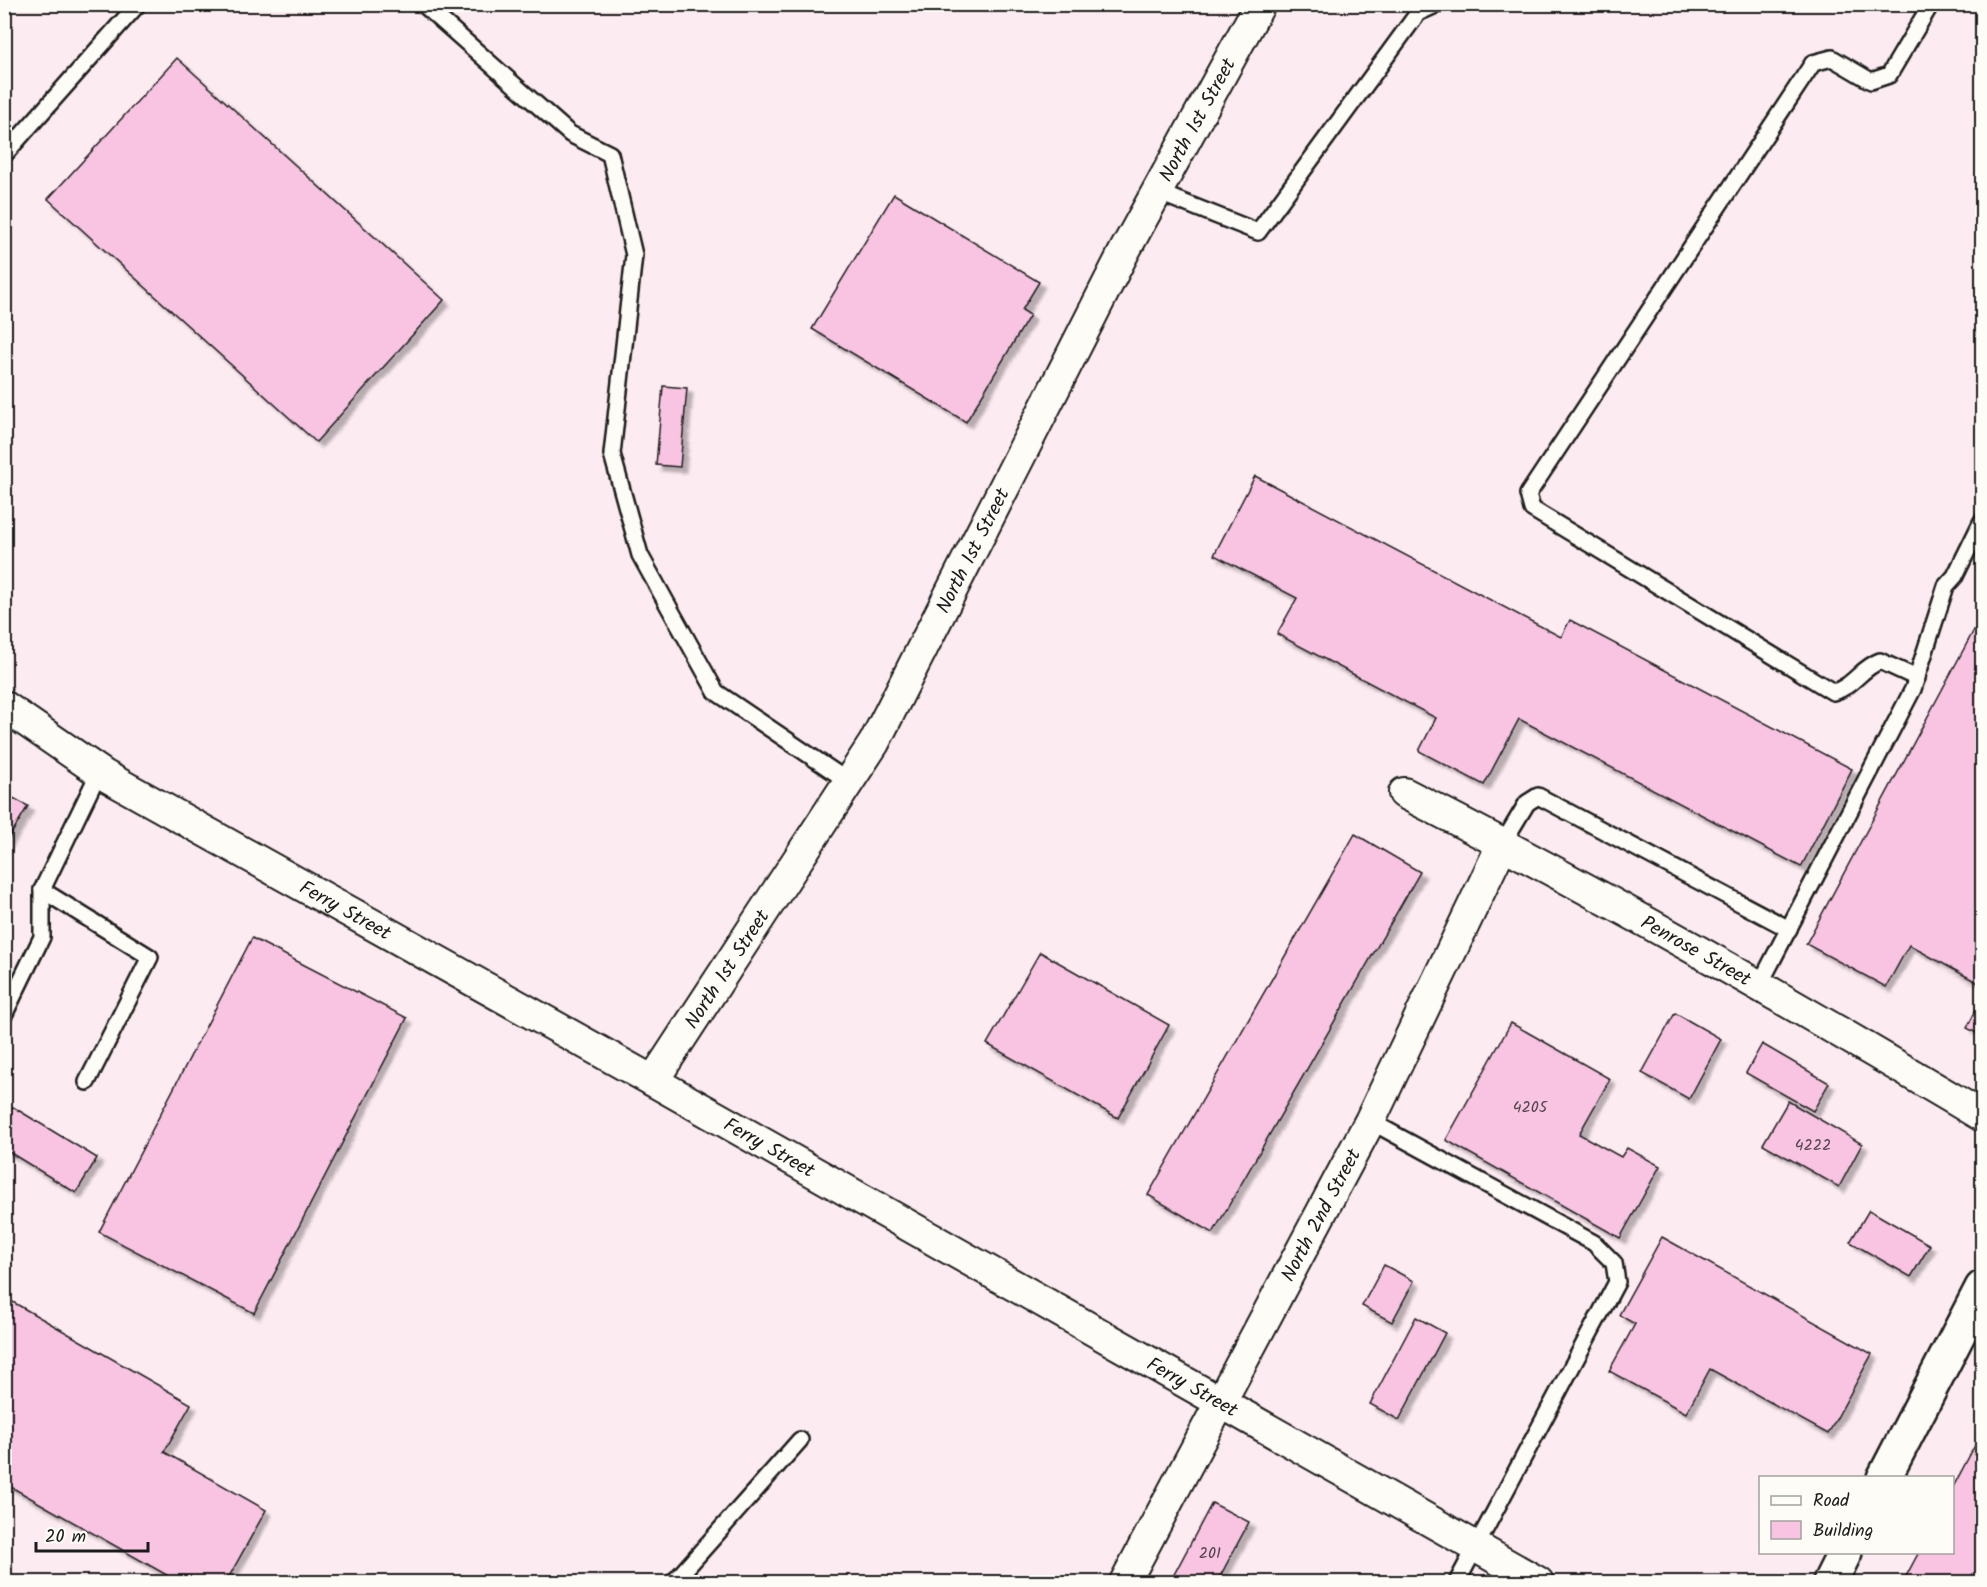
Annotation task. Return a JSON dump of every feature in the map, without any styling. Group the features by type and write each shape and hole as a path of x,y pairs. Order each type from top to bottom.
{"main road":[{"path":"1885,1476 1983,1288"},
{"path":"1830,1582 1844,1554"}],"street":[{"name":"North 1st Street","path":"653,1081 874,742 1157,192 1260,4"},
{"name":"Ferry Street","path":"4,706 99,772 653,1081 1538,1582"},
{"name":"Penrose Street","path":"1404,792 1503,843 1760,984 1983,1116"},
{"name":"North 2nd Street","path":"1125,1582 1222,1403 1370,1120 1503,843"}],"lane":[{"path":"4,155 138,4"},
{"path":"423,4 570,134 610,154 634,255 612,454 640,555 716,692 849,782"},
{"path":"1157,192 1258,232 1418,13 1438,4"},
{"path":"1917,678 1880,661 1868,665 1845,689 1833,692 1532,509 1528,494 1813,63 1832,58 1871,81 1889,75 1931,4"},
{"path":"1760,984 1917,678 1946,585 1955,576 1983,521"},
{"path":"4,1015 42,937 42,890 99,772"},
{"path":"1503,843 1527,803 1538,796 1789,929"},
{"path":"42,890 150,957 87,1082"},
{"path":"1370,1120 1594,1243 1614,1263 1617,1282 1457,1582"},
{"path":"674,1582 800,1440"}],"shaded area":[{"path":"5,5 1982,5 1982,1582 5,1582"}],"building":[{"path":"177,58 444,300 316,442 48,199"},
{"path":"894,194 1039,282 1022,310 1030,315 966,422 812,329"},
{"path":"663,386 687,388 680,467 656,465"},
{"path":"1255,476 1561,637 1570,620 1852,769 1801,867 1519,719 1484,785 1419,751 1436,718 1277,634 1297,598 1214,555"},
{"path":"1982,615 1982,985 1909,945 1886,987 1806,944"},
{"path":"4,793 28,806 4,846"},
{"path":"1355,834 1420,872 1213,1233 1148,1195"},
{"path":"252,938 407,1018 254,1313 99,1232"},
{"path":"1040,952 1169,1025 1118,1118 987,1044"},
{"path":"1982,998 1982,1036 1967,1028"},
{"path":"1675,1013 1721,1039 1689,1099 1642,1073"},
{"path":"1511,1023 1610,1079 1579,1134 1621,1157 1627,1148 1660,1166 1620,1238 1446,1140"},
{"path":"1762,1044 1829,1083 1813,1111 1746,1073"},
{"path":"1788,1101 1862,1144 1839,1187 1763,1144"},
{"path":"13,1107 97,1158 76,1193 4,1149 4,1121"},
{"path":"1869,1210 1930,1245 1911,1277 1850,1242"},
{"path":"1662,1237 1872,1354 1828,1434 1710,1369 1686,1413 1609,1371 1635,1324 1619,1315"},
{"path":"1384,1265 1414,1281 1392,1322 1362,1306"},
{"path":"4,1297 191,1404 164,1452 266,1510 226,1582 179,1582 4,1483"},
{"path":"1416,1317 1445,1333 1399,1420 1370,1404"},
{"path":"1982,1432 1982,1582 1903,1582 1918,1554 1954,1554 1954,1485"},
{"path":"1212,1503 1249,1522 1217,1582 1170,1582"}]}
